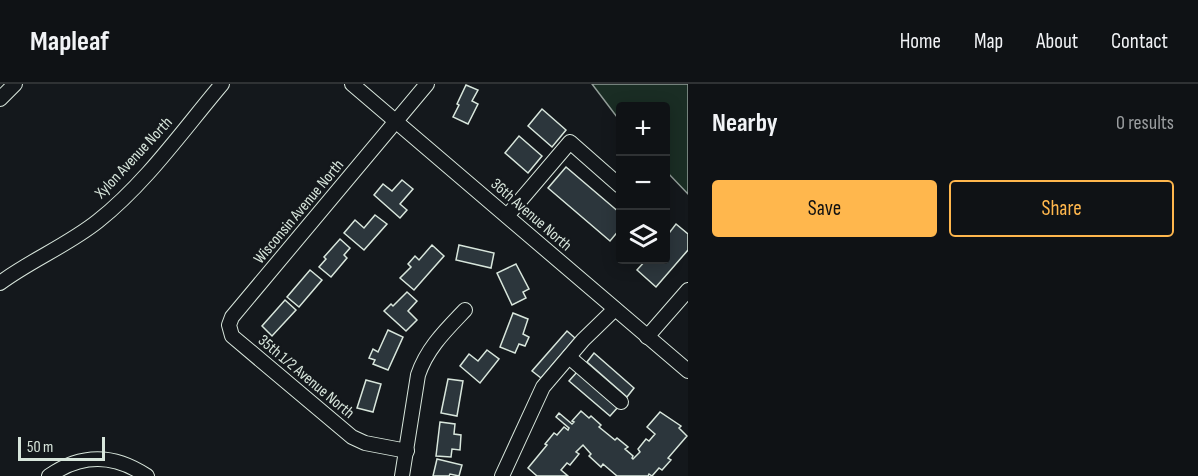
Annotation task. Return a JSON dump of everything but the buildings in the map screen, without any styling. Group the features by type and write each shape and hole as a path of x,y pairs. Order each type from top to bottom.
{"street":[{"path":"0,99 15,84"},
{"name":"Xylon Avenue North","path":"0,283 97,221 148,172 222,84"},
{"name":"36th Avenue North","path":"352,84 688,371"},
{"name":"Wisconsin Avenue North","path":"229,325 232,317 427,84"},
{"path":"507,216 570,142 616,182"},
{"path":"647,337 688,290"},
{"path":"502,476 543,387 615,309"},
{"path":"402,476 418,375 422,364 442,335 465,310"},
{"name":"35th 1/2 Avenue North","path":"229,325 232,336 341,429 365,443 406,451"},
{"path":"569,357 621,402"},
{"path":"49,476 78,461 93,459 113,460 132,466 147,476"}],"green space":[{"path":"592,84 688,84 688,194 670,175 670,102 616,102 616,116"}]}
